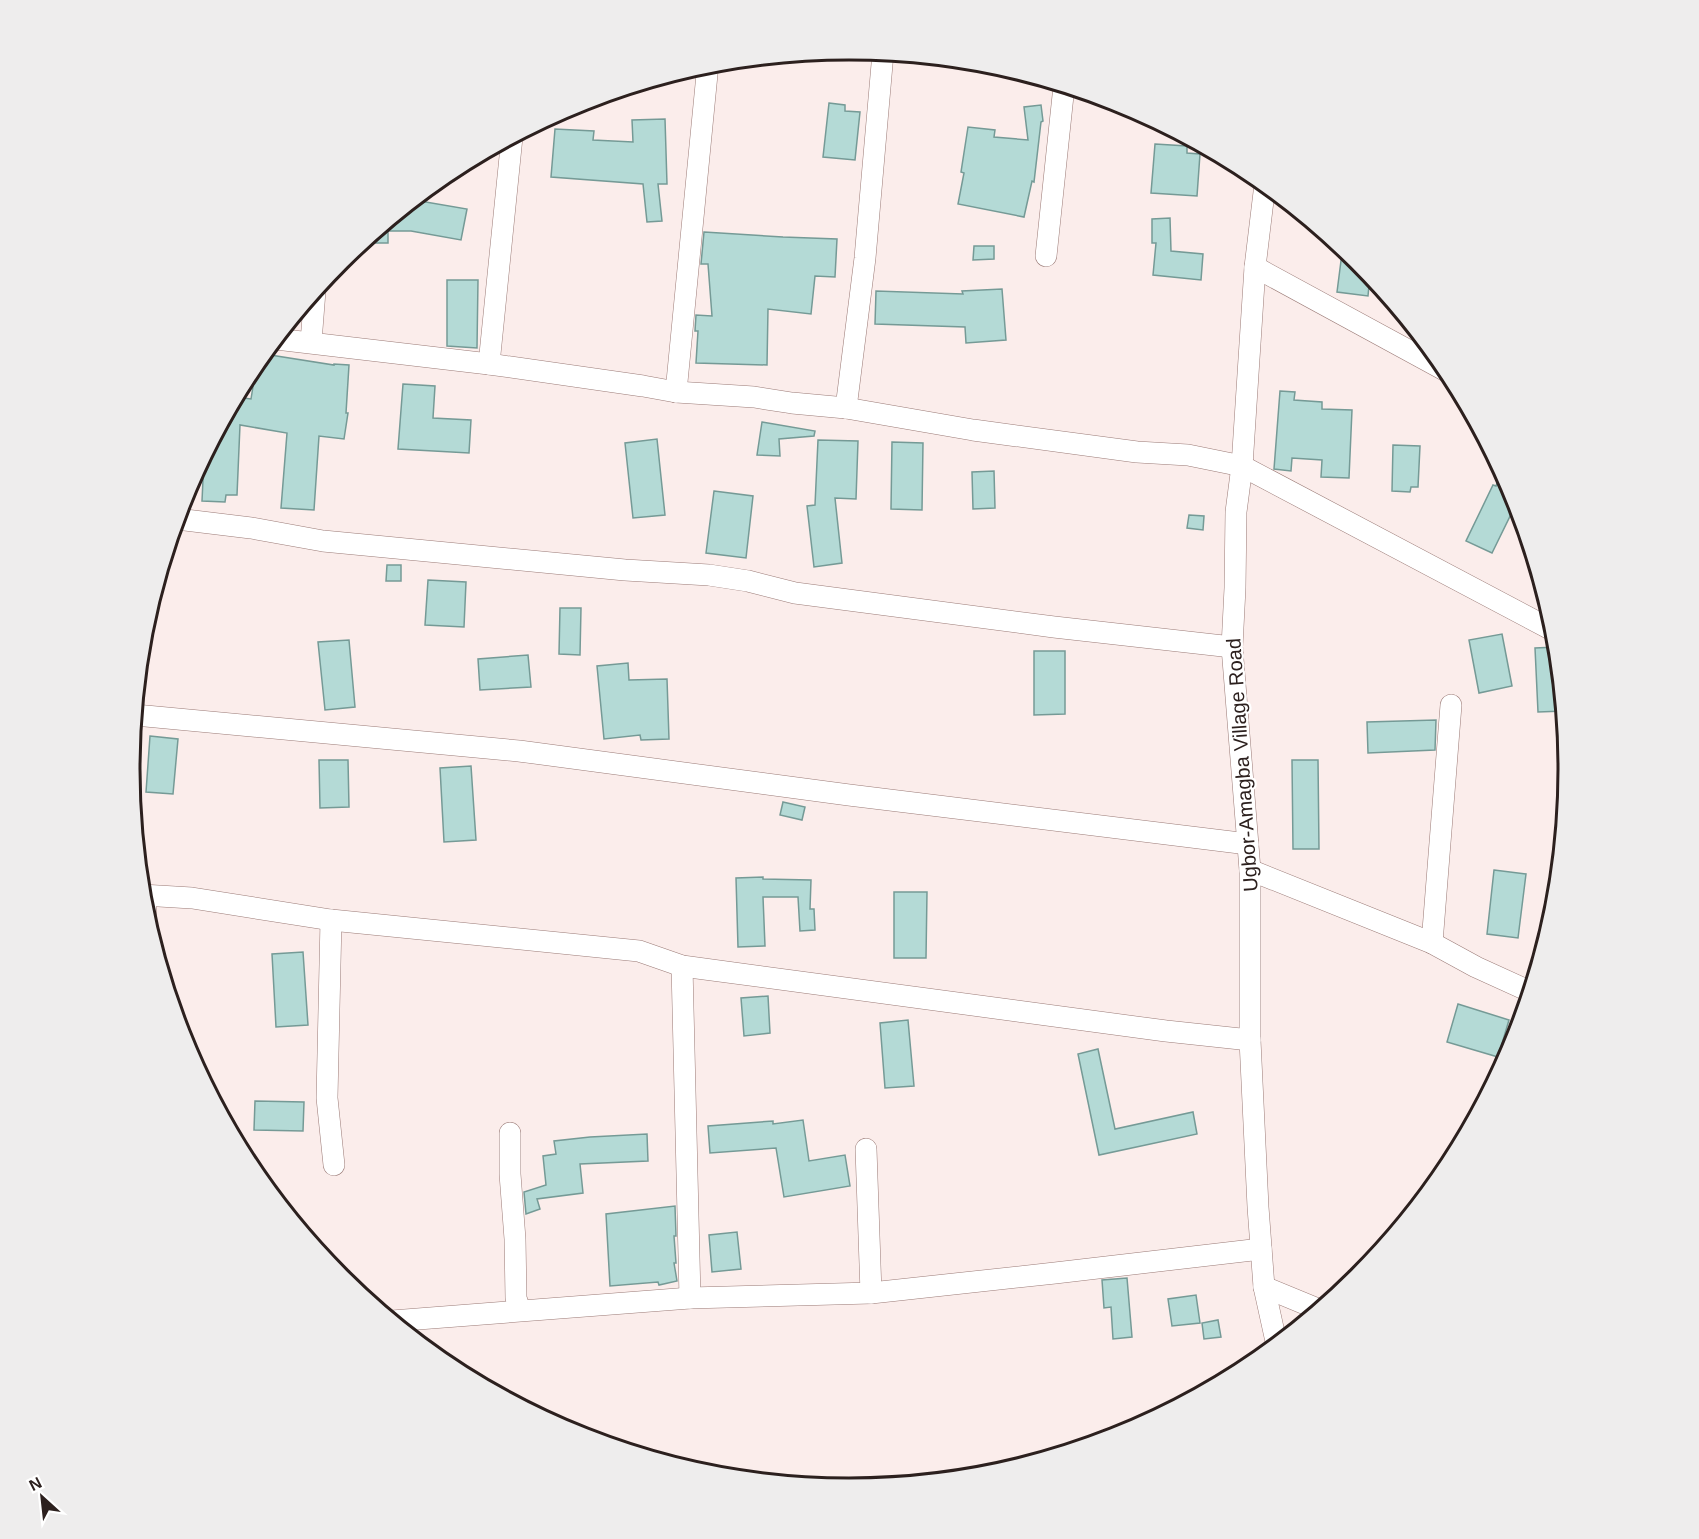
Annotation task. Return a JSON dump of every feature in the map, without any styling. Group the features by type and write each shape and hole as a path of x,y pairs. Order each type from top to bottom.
{"street":[{"path":"846,408 866,258 882,61"},
{"path":"676,392 707,75"},
{"path":"1046,256 1063,93"},
{"path":"489,364 511,146"},
{"name":"Ugbor-Amagba Village Road","path":"1264,194 1255,267 1242,466 1236,512 1232,647 1250,870 1250,1040 1261,1248 1264,1287 1275,1336"},
{"path":"1255,267 1429,362"},
{"path":"311,342 314,305"},
{"path":"286,340 489,364 676,392 754,397 846,408 973,430 1137,452 1188,455 1242,466 1544,626"},
{"path":"186,520 251,528 323,541 625,570 709,575 748,581 795,593 1054,627 1232,647"},
{"path":"1432,943 1451,705"},
{"path":"143,716 519,751 849,795 1248,844"},
{"path":"1250,870 1432,943 1476,968 1524,989"},
{"path":"152,896 192,898 331,920 639,951 682,966 1142,1028 1250,1040"},
{"path":"331,920 327,1098 334,1165"},
{"path":"682,966 690,1298"},
{"path":"510,1133 516,1298 520,1310"},
{"path":"866,1149 871,1293"},
{"path":"403,1320 690,1298 871,1293 1261,1248"},
{"path":"1264,1287 1312,1307"}],"building":[{"path":"829,103 845,105 845,111 860,112 855,160 823,157"},
{"path":"1041,105 1043,121 1041,122 1034,182 1032,181 1024,217 958,204 964,173 961,172 968,127 995,130 994,137 1028,140 1024,107"},
{"path":"665,119 667,184 658,184 662,221 647,222 643,184 551,177 555,129 594,131 593,140 633,142 632,120"},
{"path":"1155,144 1187,146 1187,153 1200,154 1197,196 1151,193"},
{"path":"425,202 467,209 461,240 411,231 388,231"},
{"path":"1170,218 1171,251 1203,254 1201,280 1153,275 1156,243 1152,243 1152,219"},
{"path":"388,231 388,243 375,243"},
{"path":"704,232 837,239 835,277 815,276 811,314 768,309 767,365 696,363 698,331 695,331 696,315 712,316 708,264 701,264"},
{"path":"974,246 994,246 994,259 973,260"},
{"path":"1341,259 1369,287 1368,296 1337,292"},
{"path":"447,280 478,280 477,348 447,346"},
{"path":"1002,289 1006,340 966,343 965,327 875,324 876,291 963,294 962,291"},
{"path":"274,356 334,365 349,365 346,413 348,413 344,439 319,436 314,510 281,508 287,433 240,425 237,495 226,495 225,502 202,501 203,478 213,456 245,398 251,399 253,386"},
{"path":"403,384 435,386 433,418 471,420 469,453 398,449"},
{"path":"1280,391 1295,392 1294,400 1322,402 1322,409 1352,410 1349,478 1321,477 1322,460 1292,458 1291,471 1274,469"},
{"path":"762,422 815,431 814,436 779,439 780,456 757,455"},
{"path":"657,439 665,515 633,518 625,443"},
{"path":"818,440 858,441 856,499 835,498 842,563 814,567 807,506 815,505"},
{"path":"892,442 923,443 922,510 891,509"},
{"path":"1393,445 1420,446 1418,487 1411,487 1410,492 1392,491"},
{"path":"994,471 995,508 973,509 972,472"},
{"path":"1498,482 1511,514 1492,553 1466,541 1493,485 1496,486"},
{"path":"714,491 753,496 746,558 706,553"},
{"path":"1189,515 1204,516 1203,530 1187,528"},
{"path":"387,565 401,565 401,581 386,581"},
{"path":"428,580 466,582 464,627 425,625"},
{"path":"560,608 581,608 580,655 559,654"},
{"path":"1502,634 1512,686 1479,693 1469,640"},
{"path":"349,640 355,707 325,710 318,642"},
{"path":"1548,647 1556,711 1538,712 1535,648"},
{"path":"1034,651 1065,651 1065,714 1034,715"},
{"path":"528,655 531,687 480,690 478,659"},
{"path":"628,663 629,680 667,679 669,739 641,740 640,735 604,739 597,666"},
{"path":"1436,720 1435,750 1368,753 1367,722"},
{"path":"150,736 178,739 173,794 146,792"},
{"path":"319,760 348,760 349,807 320,808"},
{"path":"1292,760 1318,760 1319,849 1293,849"},
{"path":"471,766 476,840 444,842 440,768"},
{"path":"783,802 805,807 802,820 780,815"},
{"path":"1494,870 1526,874 1518,938 1487,934"},
{"path":"763,877 763,879 811,880 810,909 814,909 815,930 800,931 798,897 763,897 765,946 738,947 736,878"},
{"path":"894,892 927,892 926,958 894,958"},
{"path":"303,952 308,1025 276,1027 272,954"},
{"path":"768,996 770,1033 744,1036 741,998"},
{"path":"1458,1004 1509,1020 1498,1057 1447,1042"},
{"path":"908,1020 914,1086 885,1088 880,1023"},
{"path":"1098,1049 1115,1129 1193,1112 1197,1134 1099,1155 1078,1054"},
{"path":"255,1101 304,1102 303,1131 254,1130"},
{"path":"803,1120 809,1161 845,1155 850,1186 784,1197 776,1148 710,1153 708,1126 773,1121 773,1124"},
{"path":"647,1134 648,1161 580,1164 583,1193 537,1199 540,1209 526,1214 524,1192 546,1185 543,1156 556,1154 554,1141"},
{"path":"675,1206 676,1263 674,1263 677,1281 659,1285 658,1282 610,1286 606,1214"},
{"path":"737,1232 741,1269 712,1272 709,1235"},
{"path":"1127,1278 1132,1337 1113,1339 1111,1307 1104,1308 1102,1280"},
{"path":"1196,1295 1200,1323 1172,1326 1168,1299"},
{"path":"1218,1320 1221,1337 1204,1339 1202,1323"}]}
